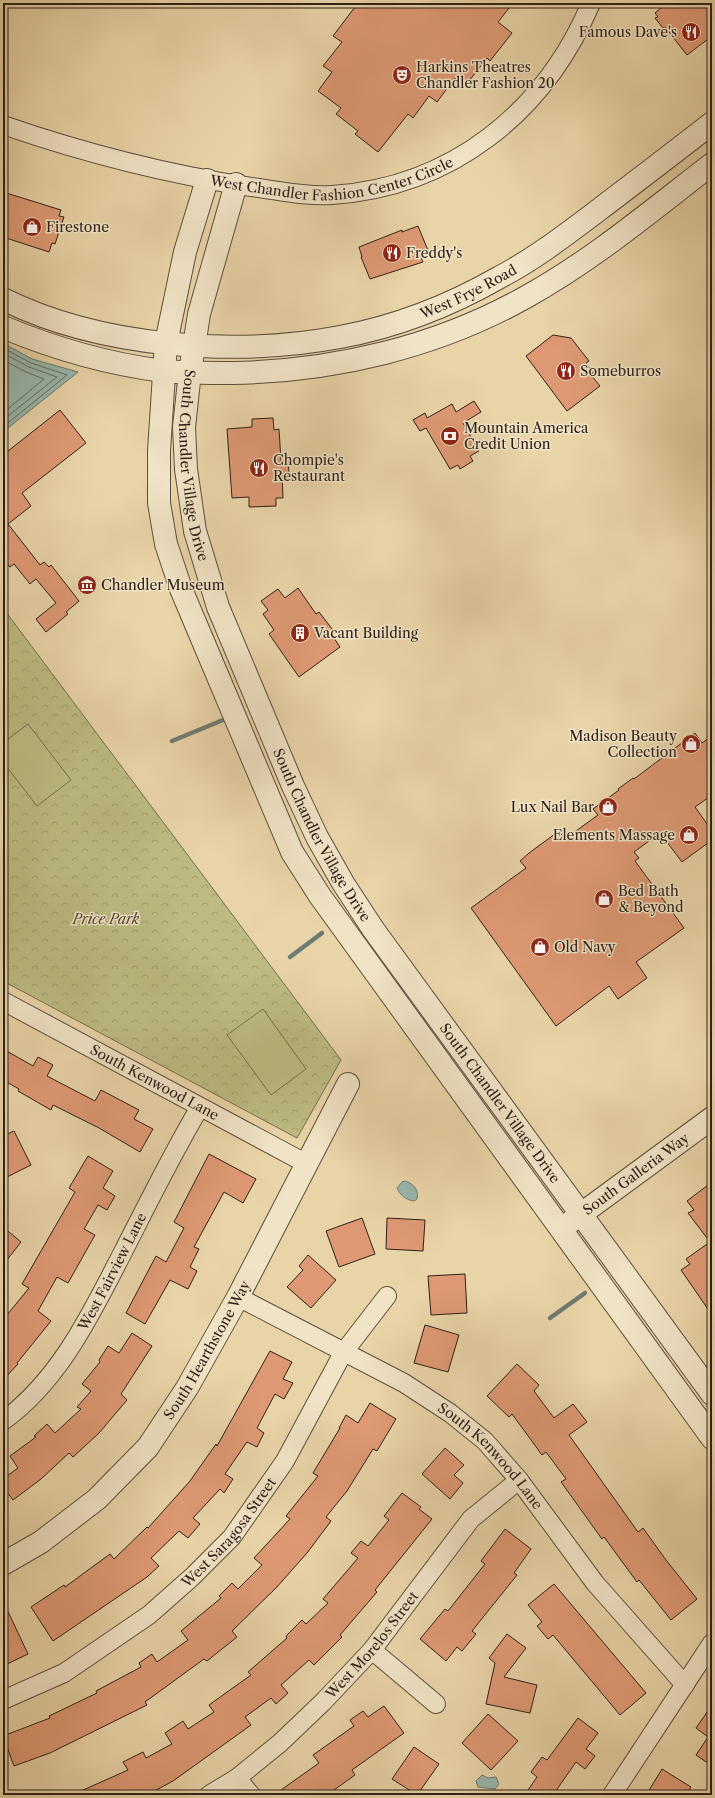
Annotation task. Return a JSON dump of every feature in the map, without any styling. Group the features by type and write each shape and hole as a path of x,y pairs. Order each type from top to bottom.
{"street":[{"name":"West Chandler Fashion Center Circle","path":"3,125 112,159 207,180 292,193 330,195 381,188 415,179 455,159 495,134 536,95 570,46 591,3"},
{"name":"West Frye Road","path":"180,344 270,346 341,337 380,328 419,314 501,277 548,247 712,123"},
{"name":"West Frye Road","path":"177,371 273,372 333,365 394,351 458,329 502,310 555,280 619,235 712,164"},
{"name":"South Chandler Village Drive","path":"207,180 185,252 177,371 159,451 159,503 166,544 181,589 292,852 353,944 712,1438"},
{"name":"South Chandler Village Drive","path":"180,344 199,314 236,184"},
{"path":"3,299 65,323 97,332 180,344"},
{"name":"South Chandler Village Drive","path":"3,327 51,345 82,354 177,371"},
{"name":"South Chandler Village Drive","path":"177,371 184,427 186,469 195,531 200,553 218,607 293,786 317,838 343,883 373,929 455,1038 581,1215 712,1394"},
{"name":"South Kenwood Lane","path":"3,1001 306,1164"},
{"name":"South Hearthstone Way","path":"3,1564 41,1542 97,1499 148,1447 187,1388 238,1297 348,1084"},
{"name":"West Fairview Lane","path":"3,1421 44,1382 72,1344 108,1280 200,1107"},
{"name":"South Galleria Way","path":"560,1230 712,1118"},
{"name":"West Saragosa Street","path":"3,1700 64,1673 149,1615 192,1578 232,1537 285,1461 343,1353 387,1296"},
{"name":"South Kenwood Lane","path":"238,1297 343,1353 404,1383 450,1412 485,1441 519,1480 594,1583 685,1685"},
{"name":"West Morelos Street","path":"209,1795 237,1778 280,1743 323,1702 372,1650 471,1519 519,1480"},
{"path":"612,1795 712,1643"},
{"path":"372,1650 436,1704"},
{"path":"237,1778 251,1795"}],"green space":[{"name":"Price Park","path":"3,608 341,1060 297,1138 3,981"},
{"path":"28,724 71,780 37,806 3,762 3,743"},
{"path":"263,1009 306,1069 271,1095 227,1035"}],"water":[{"path":"3,343 32,359 78,372 3,432"},
{"path":"405,1181 411,1184 416,1190 417,1199 414,1201 408,1200 404,1197 397,1188 402,1182"},
{"path":"482,1775 488,1778 496,1777 499,1784 495,1789 478,1787 476,1781"}],"building":[{"name":"Harkins Theatres Chandler Fashion 20","path":"358,3 513,3 498,22 512,33 490,61 487,58 465,86 455,78 437,102 429,96 413,118 408,114 378,152 355,134 358,131 336,114 341,108 318,91 332,72 323,66 342,42 333,36"},
{"name":"Famous Dave's","path":"667,3 712,3 712,36 687,55 665,27 663,28 655,18 658,17 655,13"},
{"name":"Firestone","path":"3,192 61,210 59,216 64,217 55,244 52,243 49,252 3,237"},
{"path":"418,226 429,253 420,256 423,262 370,279 361,257 359,247 402,230 402,232"},
{"path":"553,335 571,338 589,361 586,363 593,373 591,375 600,386 567,411 526,356"},
{"path":"474,401 481,412 463,423 479,451 470,456 473,461 460,469 458,465 450,469 426,428 420,431 413,420 425,413 427,418 452,404 456,412"},
{"path":"60,410 86,443 22,493 31,506 8,524 40,565 44,562 49,567 51,565 79,601 66,612 68,614 46,632 36,619 56,603 36,579 30,584 14,564 10,567 3,558 3,455"},
{"name":"Chompie's Restaurant","path":"273,418 274,430 279,429 281,461 288,461 289,474 282,474 283,498 276,498 276,506 249,507 249,497 232,498 227,429 252,427 252,419"},
{"name":"Vacant Building","path":"298,588 316,614 319,612 333,630 330,632 340,647 299,677 269,634 274,630 263,614 268,610 261,601 278,589 285,598"},
{"path":"695,733 702,743 712,736 712,795 695,807 712,831 712,840 682,862 660,833 634,852 639,858 635,861 684,928 636,962 647,978 618,999 609,986 556,1026 471,908 526,868 520,861 529,853 559,831 565,839 598,815 593,809"},
{"path":"3,1049 33,1066 38,1057 53,1065 47,1076 95,1101 101,1090 139,1110 134,1119 153,1129 140,1152 99,1128 53,1105 51,1110 18,1091 19,1089 3,1080"},
{"path":"14,1131 31,1165 3,1179 3,1136"},
{"path":"209,1154 256,1179 243,1203 224,1192 194,1247 199,1249 190,1267 197,1271 188,1289 170,1280 145,1324 126,1313 156,1256 166,1262 184,1228 174,1222"},
{"path":"88,1156 113,1171 103,1188 115,1196 107,1210 98,1205 84,1229 95,1235 68,1283 57,1277 38,1311 51,1321 17,1363 18,1364 3,1380 3,1320 29,1288 22,1284 75,1192 69,1188"},
{"path":"712,1182 712,1315 681,1270 690,1264 686,1259 710,1242 688,1213 694,1210 687,1201"},
{"path":"362,1218 375,1254 339,1267 326,1231"},
{"path":"387,1218 425,1220 423,1251 386,1249"},
{"path":"3,1227 21,1242 3,1265"},
{"path":"308,1255 336,1280 311,1308 287,1287 303,1270 299,1266"},
{"path":"465,1274 467,1313 431,1315 428,1276"},
{"path":"425,1325 459,1335 448,1372 414,1363"},
{"path":"132,1333 152,1346 121,1394 127,1400 99,1433 73,1457 69,1453 41,1479 13,1500 3,1487 3,1479 18,1468 10,1456 36,1437 34,1436 47,1424 55,1433 81,1409 77,1407 91,1391 82,1384 100,1362 99,1360 108,1346 119,1353"},
{"path":"270,1351 292,1362 283,1379 293,1383 284,1399 275,1394 257,1428 264,1433 257,1447 247,1442 225,1474 233,1479 224,1493 220,1489 193,1518 200,1524 188,1538 179,1531 151,1558 159,1566 147,1577 53,1641 31,1607 64,1585 65,1587 110,1554 114,1559 147,1527 148,1528 190,1481 216,1444 217,1446"},
{"path":"517,1364 539,1385 534,1391 554,1418 573,1404 587,1422 569,1435 638,1532 643,1528 697,1599 671,1620 639,1580 637,1582 604,1537 602,1539 561,1482 566,1479 546,1452 542,1455 512,1414 509,1417 487,1396"},
{"path":"370,1403 396,1419 377,1451 373,1449 347,1491 326,1517 331,1521 307,1553 276,1588 232,1631 237,1637 207,1661 204,1659 145,1702 147,1705 50,1753 14,1766 3,1736 50,1718 49,1716 97,1693 96,1691 141,1667 139,1663 152,1654 157,1662 188,1640 181,1631 221,1598 219,1596 232,1583 238,1589 262,1565 254,1558 290,1519 286,1516 318,1476 313,1473 340,1428 346,1415 358,1423"},
{"path":"445,1448 464,1465 454,1475 463,1483 450,1499 422,1474"},
{"path":"402,1493 421,1507 419,1509 432,1519 375,1590 377,1592 340,1635 342,1637 314,1665 309,1660 281,1685 288,1693 276,1704 271,1698 245,1717 251,1725 173,1781 147,1795 72,1795 128,1770 123,1762 143,1752 146,1758 172,1744 165,1733 183,1721 188,1729 214,1712 209,1705 251,1675 248,1672 287,1638 286,1636 302,1620 306,1624 328,1603 323,1599 358,1558 351,1553 361,1541 368,1546 389,1520 384,1516"},
{"path":"505,1529 531,1549 514,1573 517,1575 472,1631 476,1634 462,1651 457,1647 446,1661 420,1639 445,1609 448,1611 485,1564 481,1561"},
{"path":"554,1584 646,1693 620,1715 553,1635 548,1639 537,1626 542,1622 528,1605"},
{"path":"3,1601 28,1654 3,1666"},
{"path":"507,1634 526,1648 504,1677 537,1685 530,1713 486,1704 495,1663 489,1658"},
{"path":"712,1705 712,1766 696,1755 708,1737 696,1728"},
{"path":"384,1706 404,1733 352,1770 355,1775 327,1795 274,1795 319,1763 313,1755 354,1726 350,1720 363,1711 368,1717"},
{"path":"488,1714 518,1741 491,1770 462,1743"},
{"path":"578,1718 598,1733 586,1749 595,1756 585,1769 576,1762 553,1795 535,1795 528,1790 537,1777 531,1772 542,1757 547,1760"},
{"path":"414,1747 439,1764 417,1795 392,1779"},
{"path":"662,1769 691,1787 686,1795 646,1795"}],"waterway":[{"path":"172,741 223,720"},
{"path":"290,957 322,933"},
{"path":"550,1318 585,1293"}],"place":[{"name":"Famous Dave's","path":"691,32"},
{"name":"Harkins Theatres Chandler Fashion 20","path":"402,75"},
{"name":"Firestone","path":"32,227"},
{"name":"Freddy's","path":"392,253"},
{"name":"Someburros","path":"566,371"},
{"name":"Mountain America Credit Union","path":"450,436"},
{"name":"Chompie's Restaurant","path":"259,468"},
{"name":"Chandler Museum","path":"87,585"},
{"name":"Vacant Building","path":"300,633"},
{"name":"Madison Beauty Collection","path":"691,744"},
{"name":"Lux Nail Bar","path":"608,807"},
{"name":"Elements Massage","path":"689,835"},
{"name":"Bed Bath & Beyond","path":"604,899"},
{"name":"Old Navy","path":"540,947"}]}
